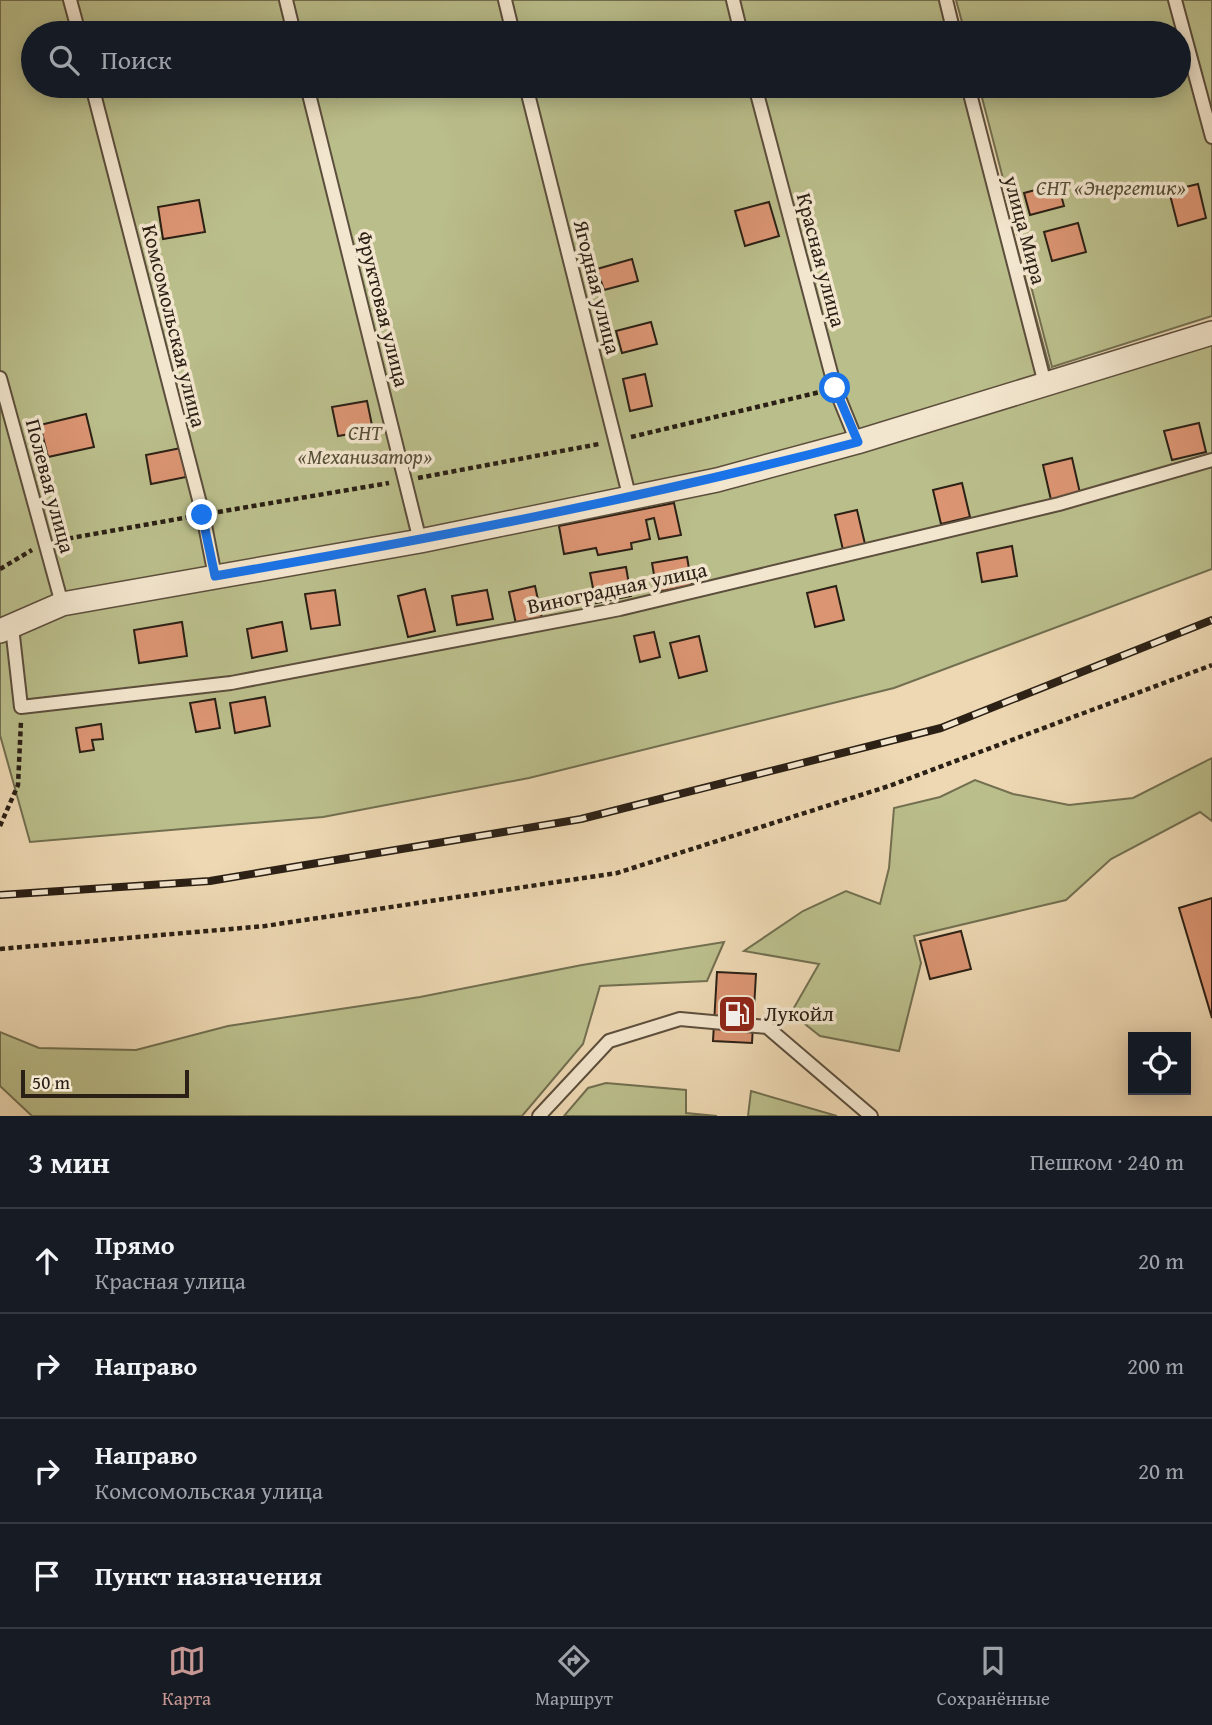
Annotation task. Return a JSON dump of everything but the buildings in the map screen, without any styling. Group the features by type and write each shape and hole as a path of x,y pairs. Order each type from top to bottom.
{"street":[{"path":"6,629 62,604 421,541 630,499 858,442 1212,333"}],"lane":[{"path":"71,0 76,21"},
{"path":"286,0 291,21"},
{"path":"505,0 510,21"},
{"path":"733,0 738,21"},
{"path":"946,0 951,21"},
{"path":"1175,0 1181,21"},
{"path":"1191,59 1212,137"},
{"name":"Комсомольская улица","path":"95,98 199,501 215,576"},
{"name":"Фруктовая улица","path":"310,98 421,541"},
{"name":"Ягодная улица","path":"529,98 630,499"},
{"name":"Красная улица","path":"758,98 835,388 858,442"},
{"name":"улица Мира","path":"971,98 1045,384"},
{"name":"Полевая улица","path":"0,378 62,604"},
{"name":"Виноградная улица","path":"21,707 231,683 620,609 1059,504 1212,460"},
{"path":"6,629 21,707"},
{"path":"539,1116 609,1041 680,1019 767,1027 871,1116"}],"path":[{"path":"0,949 265,926 617,873 889,786 1212,664"},
{"path":"0,826 19,785 21,707"}],"green space":[{"name":"СНТ «Механизатор»","path":"0,0 951,0 957,21 21,21 21,98 976,98 1051,373 1212,324 1212,569 894,688 529,778 323,817 30,842 0,735"},
{"name":"СНТ «Энергетик»","path":"956,0 1212,0 1212,316 1052,367 982,98 1191,98 1191,21 962,21"},
{"path":"1212,758 1212,821 1200,812 1111,859 1066,900 914,936 921,963 899,1051 820,1036 791,1013 819,964 744,951 803,911 846,891 880,904 889,868 894,808 940,797 975,780 1013,794 1069,805 1133,798"},
{"path":"724,942 707,981 600,986 583,1044 522,1116 32,1116 0,1086 0,1032 39,1048 136,1050 228,1026 420,997 582,965"},
{"path":"606,1083 686,1090 686,1113 717,1116 564,1116 588,1088"},
{"path":"751,1091 837,1116 748,1116"}],"railway":[{"path":"0,895 210,881 581,819 941,728 1212,620"}],"place":[{"name":"Лукойл","path":"737,1014"}],"route":[{"path":"202,515 215,576 421,541 717,480 858,442 835,388"}]}
